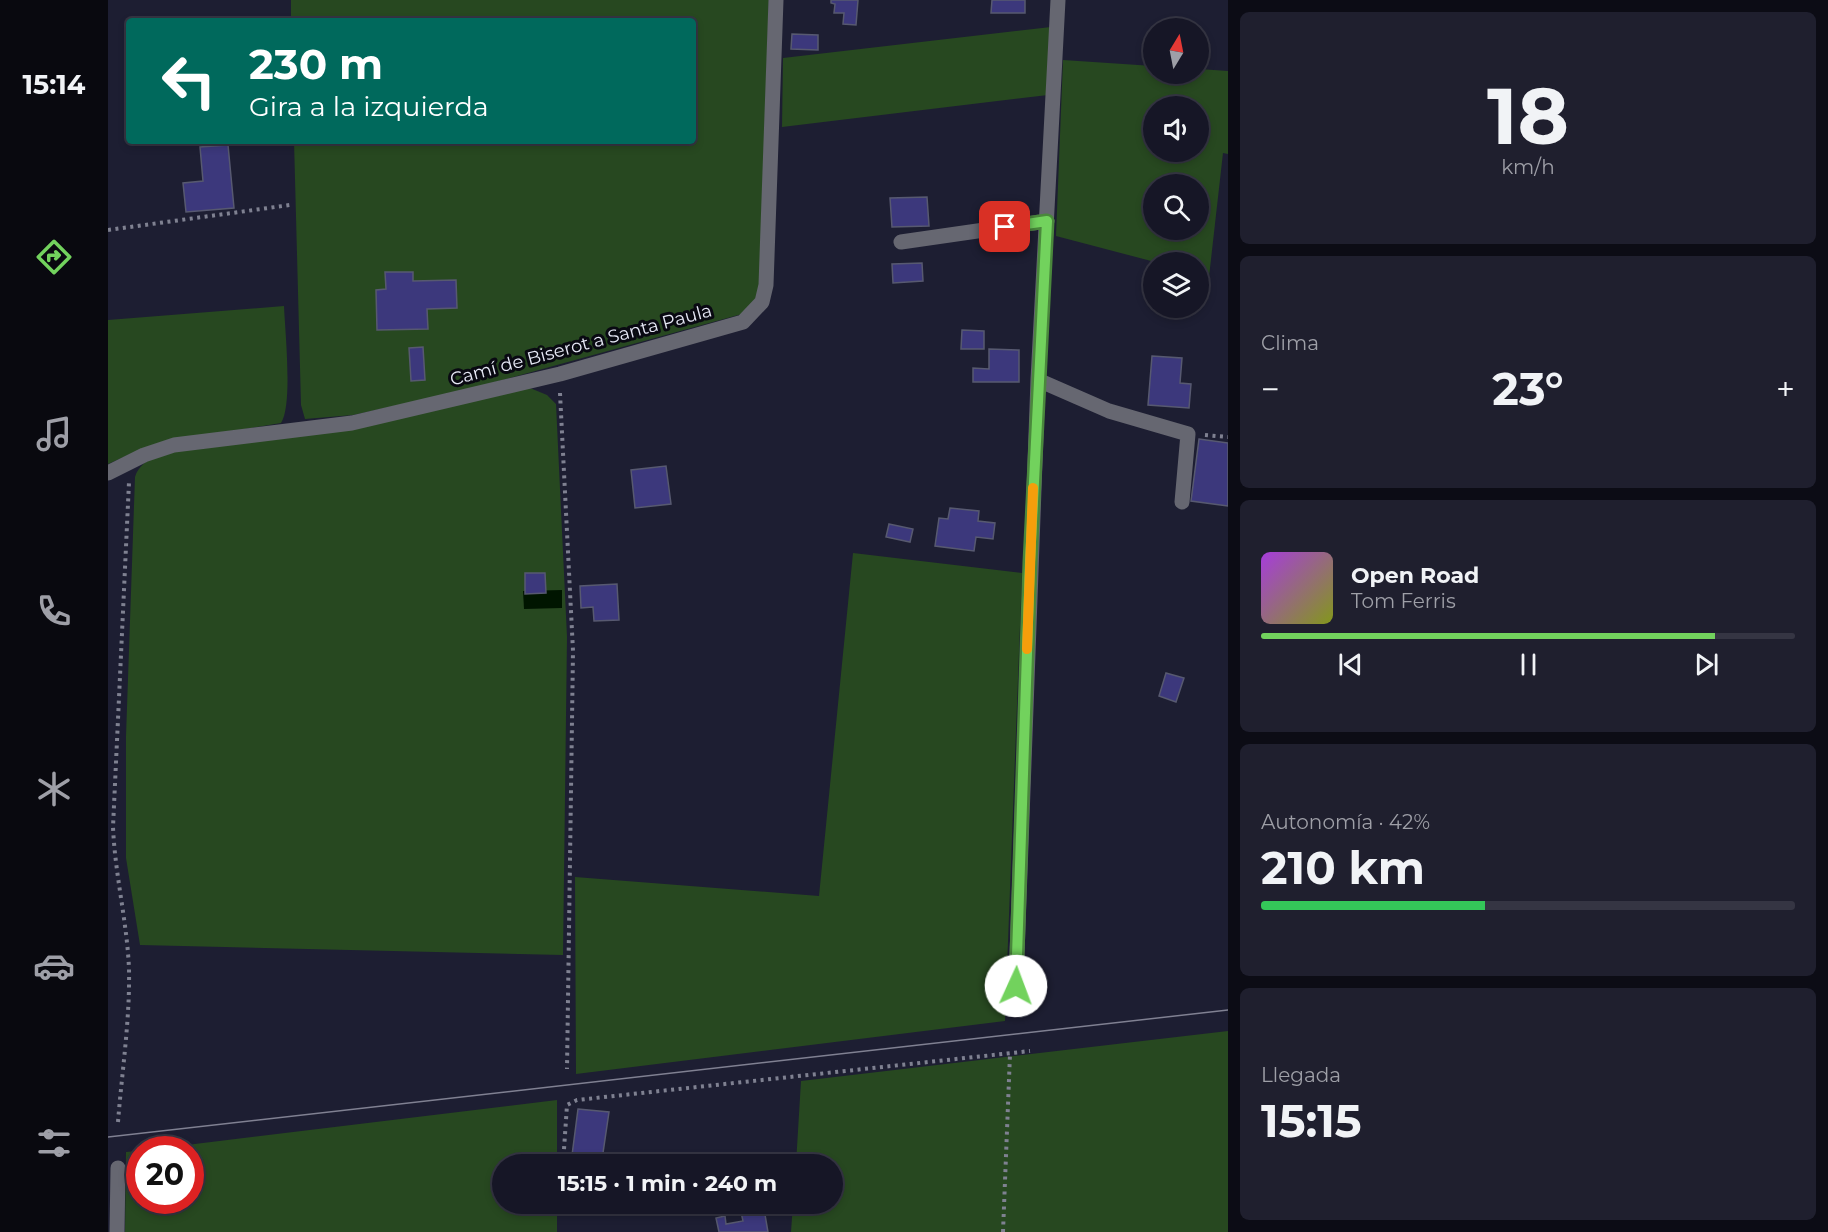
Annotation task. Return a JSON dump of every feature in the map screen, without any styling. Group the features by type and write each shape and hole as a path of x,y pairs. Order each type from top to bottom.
{"street":[{"name":"Camí de Biserot a Santa Paula","path":"108,472 129,462 192,441 352,423 560,374 743,322 762,302 766,273 776,0"},
{"path":"1016,1009 1038,380 1059,0"},
{"path":"901,242 1047,221"},
{"path":"1038,380 1109,411 1188,434 1182,502"},
{"path":"117,1232 118,1168"}],"path":[{"path":"108,230 290,205"},
{"path":"560,374 573,651 567,1070"},
{"path":"118,1122 129,972 127,936 115,869 112,827 129,462"},
{"path":"564,1154 567,1105 577,1100 1030,1051"},
{"path":"1003,1232 1010,1054"}],"green space":[{"path":"291,0 769,0 759,295 742,314 459,392 353,415 305,419 301,405 294,144 696,144 696,18 291,18"},
{"path":"1051,27 1048,95 782,127 783,58"},
{"path":"1063,60 1143,65 1143,84 1209,84 1209,70 1228,71 1228,154 1223,153 1209,277 1209,252 1143,252 1143,259 1056,236"},
{"path":"284,306 287,400 281,423 178,440 135,452 108,464 108,320"},
{"path":"530,388 547,395 556,404 567,637 563,955 140,945 126,858 126,736 135,477 138,470 143,464 157,456 188,448"},
{"path":"853,553 1022,573 1005,1021 576,1074 575,877 819,896"},
{"path":"1228,1031 1228,1232 791,1232 792,1214 843,1214 843,1154 797,1154 801,1081"},
{"path":"557,1100 557,1154 492,1154 492,1214 557,1214 557,1232 125,1232 126,1152 126,1214 204,1214 204,1143"}],"shaded area":[{"path":"562,590 562,608 524,609 523,591"}],"building":[{"path":"831,0 858,0 856,25 843,24 844,13 834,13 835,4 831,3"},
{"path":"992,0 1025,0 1025,13 991,13"},
{"path":"792,34 818,35 818,50 791,49"},
{"path":"228,145 234,208 186,212 183,183 203,181 200,147"},
{"path":"927,197 929,226 892,227 890,198"},
{"path":"922,263 923,281 893,283 892,264"},
{"path":"385,272 413,272 413,281 456,280 457,308 427,309 428,329 377,330 376,290 386,289"},
{"path":"962,330 984,331 984,349 961,349"},
{"path":"423,347 425,380 411,381 409,348"},
{"path":"989,349 1019,350 1019,382 973,382 973,368 989,369"},
{"path":"1152,356 1182,358 1180,383 1191,384 1189,408 1148,405"},
{"path":"1199,439 1228,443 1228,506 1191,501"},
{"path":"666,466 671,504 635,508 631,470"},
{"path":"950,508 979,511 978,521 995,523 993,539 976,537 974,551 935,546 939,518 948,519"},
{"path":"889,524 913,529 910,542 886,537"},
{"path":"525,573 545,573 546,593 525,594"},
{"path":"617,584 619,620 594,621 593,607 581,608 580,586"},
{"path":"1166,673 1184,678 1176,702 1159,696"},
{"path":"578,1109 609,1112 603,1153 609,1154 572,1154"},
{"path":"741,1214 765,1214 768,1232 719,1232 716,1218 725,1216 726,1224 743,1221"}],"tram line":[{"path":"108,1137 1228,1010"}],"slow traffic":[{"path":"1027,649 1033,488"}],"route":[{"path":"1005,227 1047,221 1030,562 1016,986"}]}
